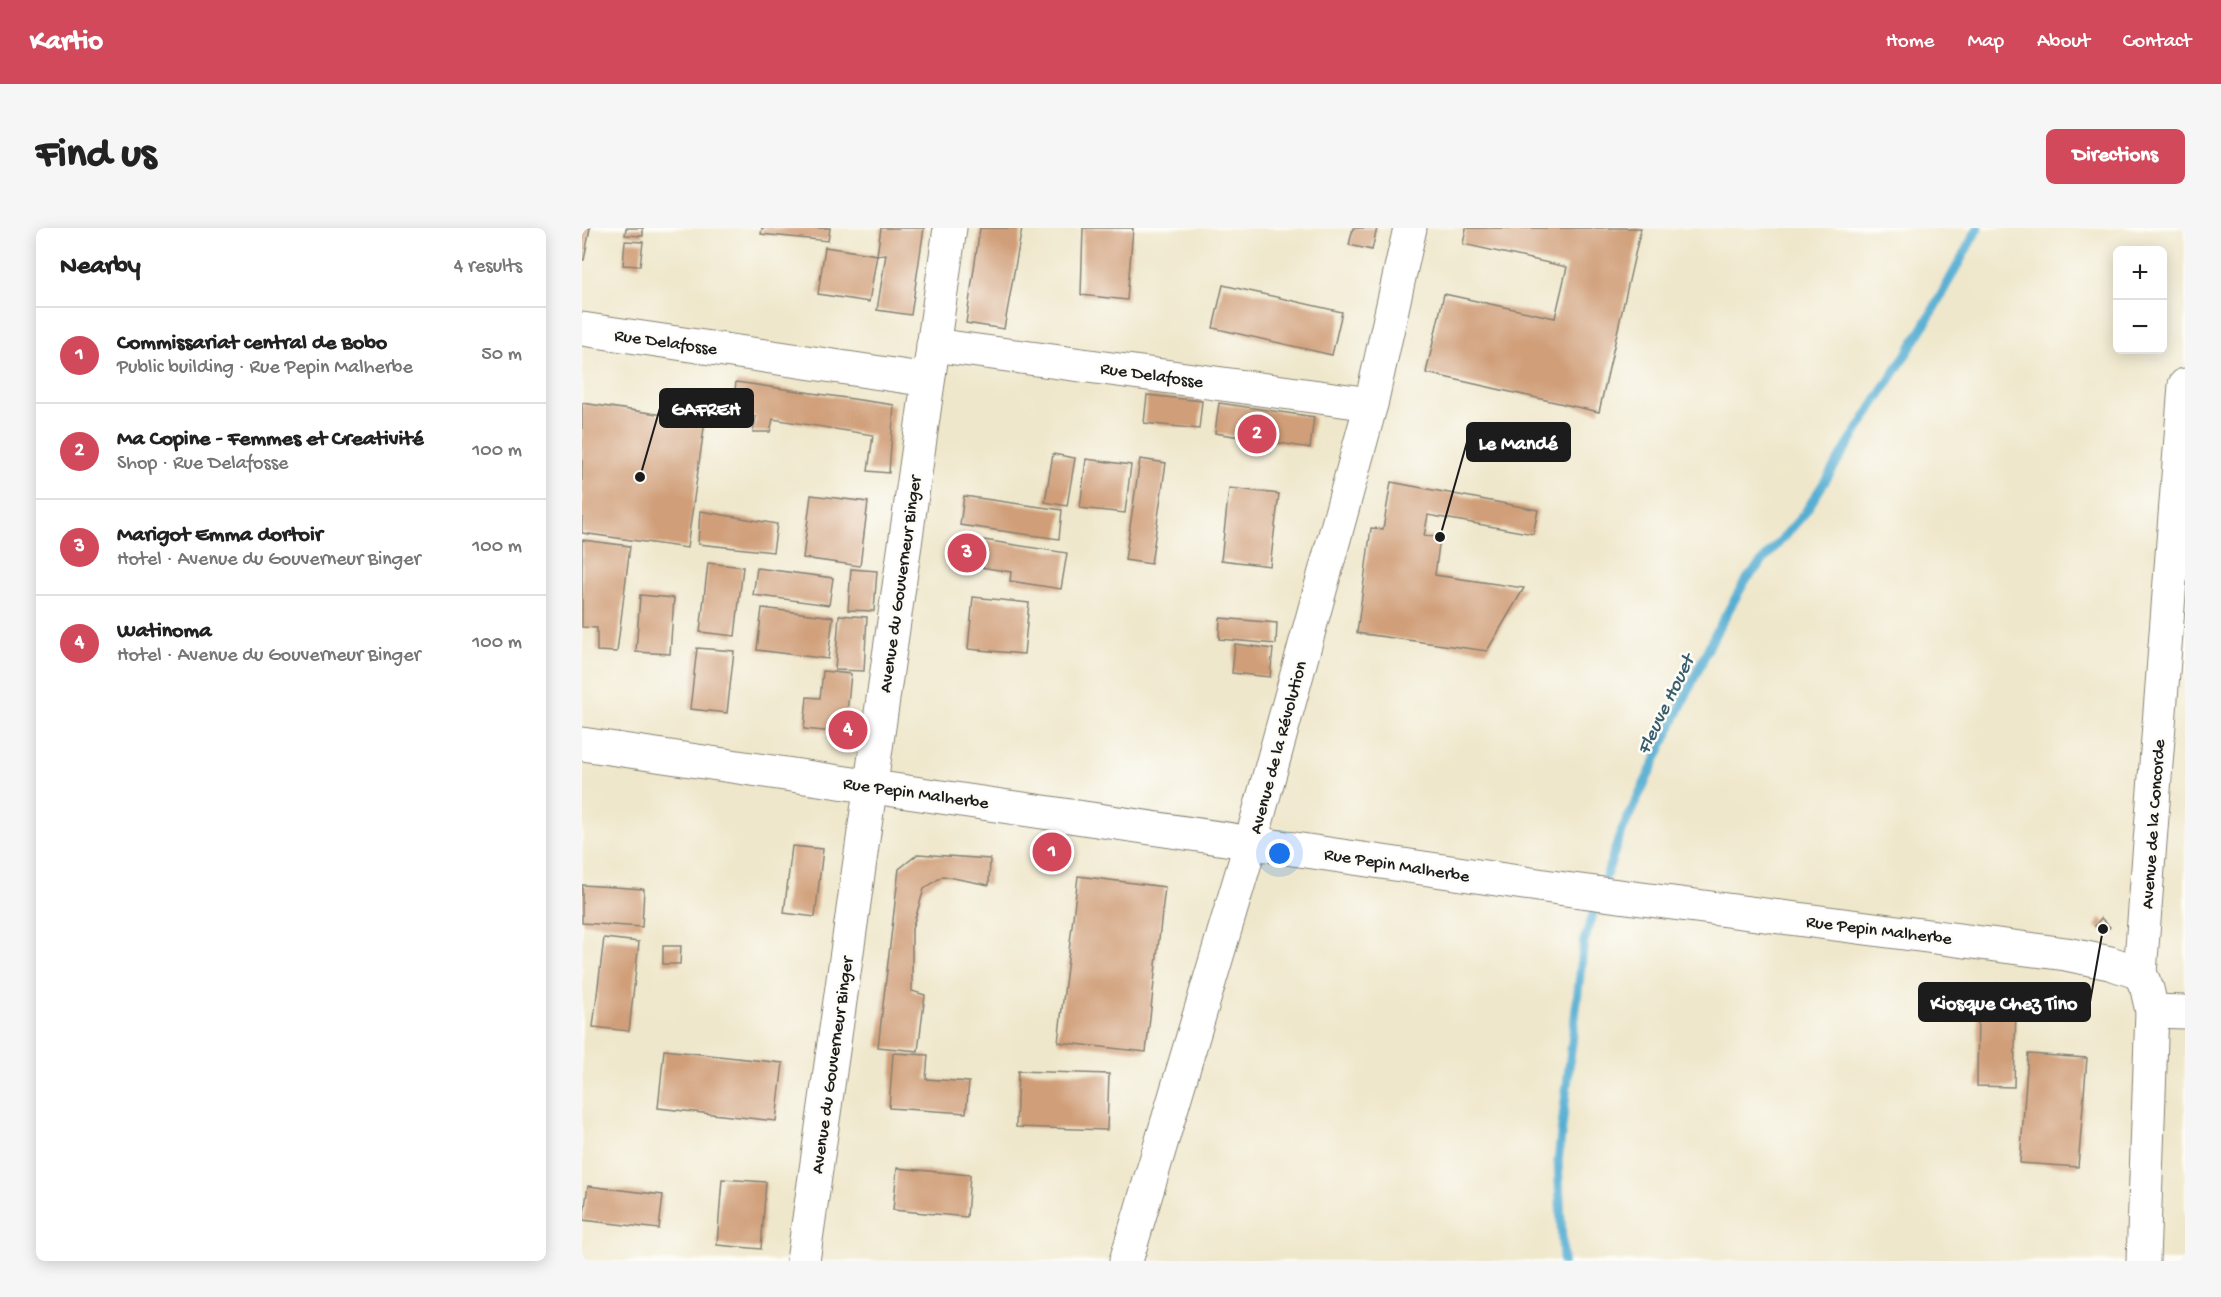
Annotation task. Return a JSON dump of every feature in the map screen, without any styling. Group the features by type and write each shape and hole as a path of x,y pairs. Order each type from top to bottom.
{"street":[{"name":"Avenue du Gouverneur Binger","path":"803,1261 950,228"},
{"name":"Avenue de la Révolution","path":"1126,1261 1251,842 1371,404 1410,228"},
{"name":"Rue Delafosse","path":"582,329 928,380"},
{"name":"Rue Delafosse","path":"933,345 1371,404"},
{"name":"Avenue de la Concorde","path":"2143,1261 2152,1011 2147,989 2140,973 2175,646 2185,385"},
{"name":"Rue Pepin Malherbe","path":"582,744 1565,889 2066,954 2110,963 2140,973"},
{"path":"2152,1011 2185,1012"}],"building":[{"path":"582,228 590,228 584,260 582,260"},
{"path":"626,228 643,228 643,236 625,235"},
{"path":"762,228 830,228 828,241 761,234"},
{"path":"881,228 924,228 911,315 877,310 886,254 877,255"},
{"path":"980,228 1022,228 1004,329 966,323"},
{"path":"1083,228 1133,228 1127,300 1081,295"},
{"path":"1353,228 1377,228 1372,250 1349,245"},
{"path":"1466,228 1641,228 1599,412 1426,373 1444,294 1555,318 1567,267 1463,244"},
{"path":"625,241 643,242 640,266 623,265"},
{"path":"825,247 877,255 869,302 818,294"},
{"path":"1223,285 1342,312 1332,355 1213,328"},
{"path":"736,382 894,405 889,473 868,471 873,435 773,419 770,432 753,432 756,417 732,413"},
{"path":"1147,395 1202,401 1199,429 1144,423"},
{"path":"582,403 705,421 687,548 582,533"},
{"path":"1219,403 1314,417 1310,448 1215,433"},
{"path":"1053,454 1075,458 1067,506 1045,502"},
{"path":"1086,459 1131,465 1125,513 1080,508"},
{"path":"1140,459 1166,463 1151,564 1125,560"},
{"path":"1391,482 1538,510 1533,534 1428,515 1424,536 1440,537 1435,575 1524,588 1487,651 1357,633 1371,528 1383,529"},
{"path":"1229,488 1279,494 1270,566 1221,560"},
{"path":"811,495 868,502 860,566 803,558"},
{"path":"964,496 1062,510 1059,539 960,525"},
{"path":"700,511 777,524 773,552 698,544"},
{"path":"965,537 1067,553 1061,589 1010,581 1011,572 961,564"},
{"path":"582,540 630,546 617,652 597,651 597,628 582,627"},
{"path":"708,563 743,567 735,636 700,632"},
{"path":"757,568 833,578 829,605 753,595"},
{"path":"851,569 877,571 874,611 848,610"},
{"path":"640,595 674,598 670,654 636,652"},
{"path":"973,597 1029,603 1024,654 968,649"},
{"path":"762,608 833,617 828,659 757,650"},
{"path":"839,615 867,617 864,671 835,670"},
{"path":"1220,618 1277,623 1276,644 1219,639"},
{"path":"1235,644 1273,649 1270,677 1232,673"},
{"path":"697,648 734,651 727,713 690,709"},
{"path":"823,671 851,674 845,733 804,729 807,697 820,698"},
{"path":"792,846 823,849 815,917 784,913"},
{"path":"918,854 990,859 989,885 943,876 924,889 912,929 912,991 925,995 918,1051 878,1047 899,869"},
{"path":"1078,876 1165,887 1146,1052 1058,1042"},
{"path":"582,885 644,889 642,927 582,923"},
{"path":"2101,918 2110,927 2104,933 2095,926"},
{"path":"604,938 639,942 629,1031 593,1027"},
{"path":"663,946 681,946 680,964 663,964"},
{"path":"1978,1005 2016,1006 2014,1087 1977,1086"},
{"path":"664,1050 783,1063 776,1121 658,1108"},
{"path":"893,1053 928,1055 926,1079 969,1082 966,1113 889,1108"},
{"path":"2028,1054 2087,1058 2078,1167 2020,1163"},
{"path":"1018,1071 1109,1074 1107,1130 1016,1127"},
{"path":"897,1168 970,1175 967,1217 893,1210"},
{"path":"722,1179 766,1182 761,1249 717,1245"},
{"path":"588,1186 663,1195 659,1229 583,1220"}],"waterway":[{"name":"Fleuve Houet","path":"1563,1261 1558,1161 1584,941 1620,835 1714,636 1745,581 1804,514 1924,326 1978,228"}],"place":[{"name":"Ma Copine - Femmes et Creativité","path":"1257,434"},
{"name":"GAFREH","path":"640,477"},
{"name":"Le Mandé","path":"1440,537"},
{"name":"Marigot Emma dortoir","path":"967,553"},
{"name":"Watinoma","path":"848,730"},
{"name":"Commissariat central de Bobo","path":"1052,852"},
{"name":"Kiosque Chez Tino","path":"2103,929"}]}
